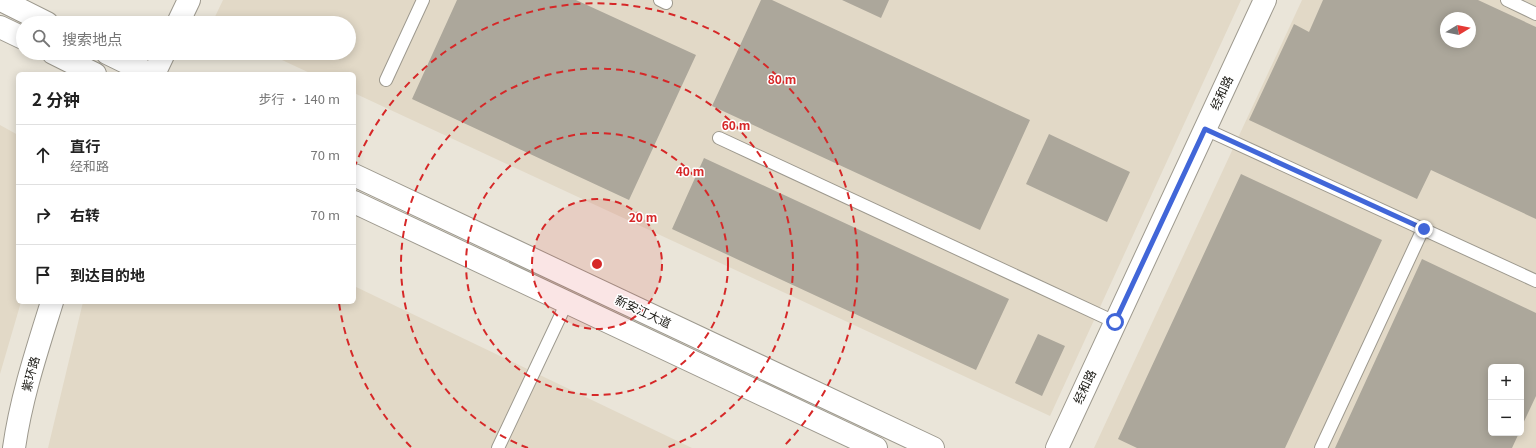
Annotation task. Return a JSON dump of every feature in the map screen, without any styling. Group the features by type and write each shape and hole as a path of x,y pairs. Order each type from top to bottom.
{"main road":[{"path":"1,0 33,16"},
{"path":"181,16 189,0"},
{"name":"经和路","path":"1056,448 1265,0"},
{"path":"0,27 16,35"},
{"path":"67,60 91,72"},
{"path":"121,60 146,72"},
{"path":"155,72 161,60"},
{"name":"新安江大道","path":"356,176 933,448"},
{"name":"新安江大道","path":"356,203 876,448"},
{"name":"紫环路","path":"14,448 26,392 51,304"}],"lane":[{"path":"386,80 423,0"},
{"path":"1507,0 1536,14"},
{"path":"1205,129 1536,281"},
{"path":"719,138 1115,322"},
{"path":"1321,448 1424,229"},
{"path":"498,448 567,302"}],"shaded area":[{"path":"223,0 1241,0 1050,416 356,94 356,72 308,72 282,60 356,60 356,16 215,16"},
{"path":"1302,0 1536,0 1536,448 1094,448"},
{"path":"0,125 16,134 16,304 20,304 0,374"},
{"path":"356,287 692,448 48,448 83,304 356,304"}],"building":[{"path":"457,0 576,0 696,55 629,200 412,99"},
{"path":"761,0 772,0 1030,120 980,230 712,106"},
{"path":"842,0 889,0 881,18"},
{"path":"1323,0 1478,0 1536,27 1536,219 1431,170 1417,199 1249,120 1294,24 1309,32"},
{"path":"1049,134 1130,172 1107,222 1026,184"},
{"path":"704,158 1009,299 976,370 672,229"},
{"path":"1241,174 1382,240 1285,448 1137,448 1118,439"},
{"path":"1422,259 1536,313 1536,396 1524,422 1524,364 1488,364 1488,436 1518,436 1512,448 1335,448"},
{"path":"1038,334 1065,346 1042,396 1015,383"}],"route":[{"path":"1115,322 1205,129 1424,229"}]}
